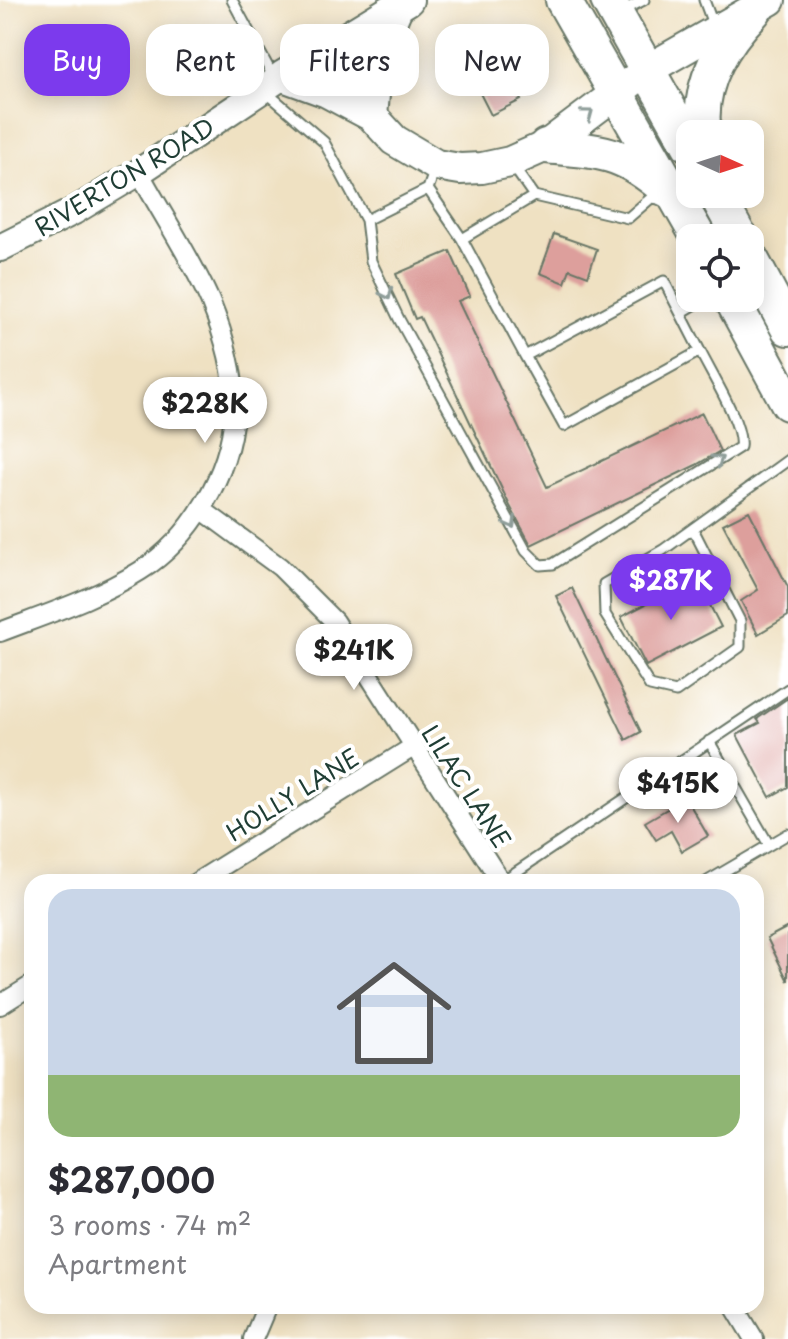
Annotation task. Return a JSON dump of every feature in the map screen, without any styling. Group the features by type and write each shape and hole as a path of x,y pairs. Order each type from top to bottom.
{"highway":[{"path":"563,0 676,197"},
{"path":"623,5 647,70 676,121"},
{"path":"702,120 705,89 716,60 732,34 762,5"},
{"path":"546,146 609,153 641,168 676,199"},
{"path":"764,283 788,328"},
{"path":"739,312 788,403"}],"main road":[{"name":"RIVERTON ROAD","path":"0,248 74,211 139,172 274,82 403,4"},
{"path":"372,116 378,52 403,4"},
{"path":"274,82 327,92 372,116 432,177 460,169 510,162 546,146 647,70 762,5"}],"street":[{"path":"0,632 75,604 139,572 166,552 201,509 223,463 234,416 225,342 209,299 139,172"},
{"name":"LILAC LANE","path":"201,509 280,567 334,621 495,874"},
{"name":"HOLLY LANE","path":"210,874 413,747"},
{"path":"0,1005 24,990"},
{"path":"253,1339 264,1314"},
{"path":"739,1314 754,1339"}],"lane":[{"path":"232,0 274,82 324,142 366,220 371,261 399,319 526,551 540,565 553,564 740,447 737,426 664,281 525,356"},
{"path":"704,0 717,32"},
{"path":"510,162 534,196 628,218 651,198 676,202"},
{"path":"366,220 432,177 462,239 564,426 700,351"},
{"path":"462,239 534,196"},
{"path":"693,529 740,621 740,647 676,692 650,686 605,614 604,584 663,550 788,460"},
{"path":"510,874 788,689"},
{"path":"709,741 769,845"},
{"path":"720,874 788,834"}],"building":[{"path":"481,96 519,96 521,100 491,115"},
{"path":"554,234 597,249 588,276 570,269 565,283 540,273"},
{"path":"450,251 470,296 458,301 547,487 702,413 720,451 531,545 420,317 415,319 396,274"},
{"path":"749,511 788,587 788,616 758,634 741,601 758,590 723,524"},
{"path":"696,578 721,627 646,666 621,617"},
{"path":"572,588 641,732 626,740 556,596"},
{"path":"788,698 788,787 770,797 737,735 760,723 757,719"},
{"path":"686,798 708,836 682,851 671,831 656,840 645,822"},
{"path":"788,927 788,981 767,938"}]}
